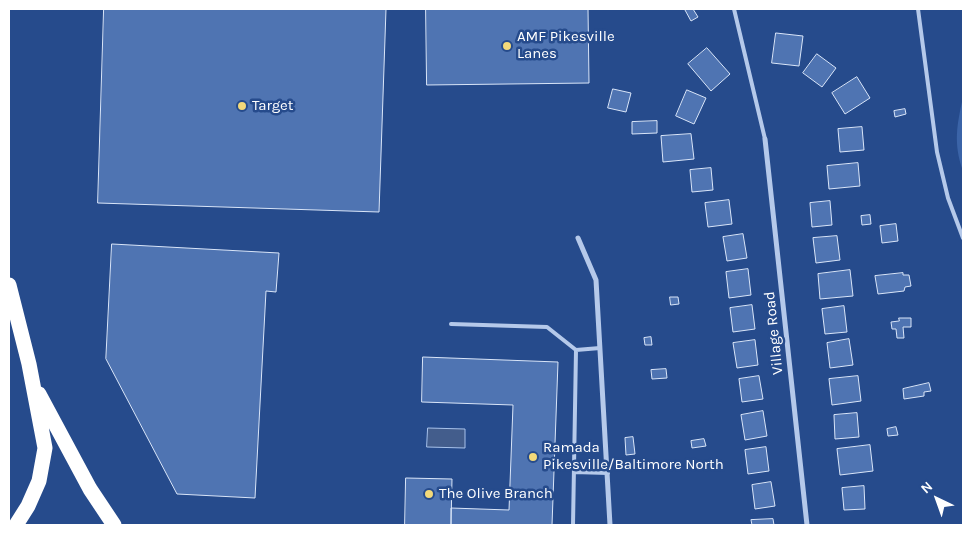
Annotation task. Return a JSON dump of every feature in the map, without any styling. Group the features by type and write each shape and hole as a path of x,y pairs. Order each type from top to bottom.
{"highway":[{"path":"9,284 33,382 45,448 39,481 28,506 16,525"},
{"path":"33,382 90,489 114,525"}],"street":[{"name":"Village Road","path":"765,139 807,525"},
{"path":"578,238 596,280 610,525"}],"lane":[{"path":"734,9 765,139"},
{"path":"918,9 938,159 948,198 963,238"},
{"path":"451,324 547,327 576,350 600,348"},
{"path":"573,525 576,350"},
{"path":"574,472 608,474"}],"shaded area":[{"path":"963,97 963,171 958,152 957,134"},
{"path":"428,428 465,429 465,448 427,447"}],"building":[{"name":"Target","path":"104,9 386,9 379,212 98,203"},
{"name":"AMF Pikesville Lanes","path":"426,9 588,9 589,83 427,85"},
{"path":"693,9 698,17 691,21 685,10"},
{"path":"776,33 803,36 799,66 772,63"},
{"path":"707,48 730,74 711,91 688,64"},
{"path":"817,54 836,68 822,87 803,73"},
{"path":"857,77 870,98 845,114 832,93"},
{"path":"613,89 631,93 626,112 608,108"},
{"path":"687,90 706,98 694,124 676,116"},
{"path":"905,109 906,114 895,117 894,111"},
{"path":"657,121 657,133 632,134 632,122"},
{"path":"862,127 864,150 840,152 838,129"},
{"path":"691,134 694,159 663,162 661,136"},
{"path":"858,163 860,186 829,189 827,166"},
{"path":"711,168 713,190 692,192 690,170"},
{"path":"729,200 732,224 708,227 705,203"},
{"path":"830,201 832,225 812,227 810,203"},
{"path":"870,215 871,224 862,225 861,216"},
{"path":"896,224 898,241 882,243 880,226"},
{"path":"743,234 747,258 727,261 723,237"},
{"path":"837,236 840,260 816,263 813,238"},
{"path":"112,244 279,253 276,292 266,291 255,498 177,494 106,359"},
{"path":"748,269 751,295 729,298 726,272"},
{"path":"850,270 853,296 820,299 818,274"},
{"path":"903,273 903,275 909,275 911,286 905,287 904,291 878,294 875,276"},
{"path":"670,297 678,297 679,304 671,305"},
{"path":"752,305 755,329 733,332 730,308"},
{"path":"844,306 847,332 825,334 822,309"},
{"path":"899,318 911,318 911,327 903,327 904,338 897,338 896,329 892,329 891,322 899,321"},
{"path":"651,337 652,345 645,345 644,338"},
{"path":"849,339 853,365 830,368 827,343"},
{"path":"755,340 758,365 737,368 733,343"},
{"name":"Ramada Pikesville/Baltimore North","path":"423,357 558,362 552,525 451,525 451,508 509,510 513,405 422,402"},
{"path":"666,369 667,378 652,379 651,370"},
{"path":"759,376 763,399 742,402 739,379"},
{"path":"858,376 861,401 832,405 829,379"},
{"path":"929,383 931,391 924,392 924,396 904,399 903,389"},
{"path":"763,411 767,436 745,440 741,415"},
{"path":"857,413 859,437 835,439 834,415"},
{"path":"896,427 898,435 888,436 887,429"},
{"path":"633,437 635,454 626,455 625,438"},
{"path":"704,439 706,446 692,448 691,441"},
{"path":"870,445 873,471 840,475 837,449"},
{"path":"766,447 769,471 748,474 745,450"},
{"name":"The Olive Branch","path":"406,478 452,479 451,525 405,525"},
{"path":"771,482 775,506 755,509 752,485"},
{"path":"864,486 865,509 844,510 842,488"},
{"path":"773,519 774,525 752,525 751,520"}],"place":[{"name":"AMF Pikesville Lanes","path":"507,46"},
{"name":"Target","path":"242,106"},
{"name":"Ramada Pikesville/Baltimore North","path":"533,457"},
{"name":"The Olive Branch","path":"429,494"}]}
